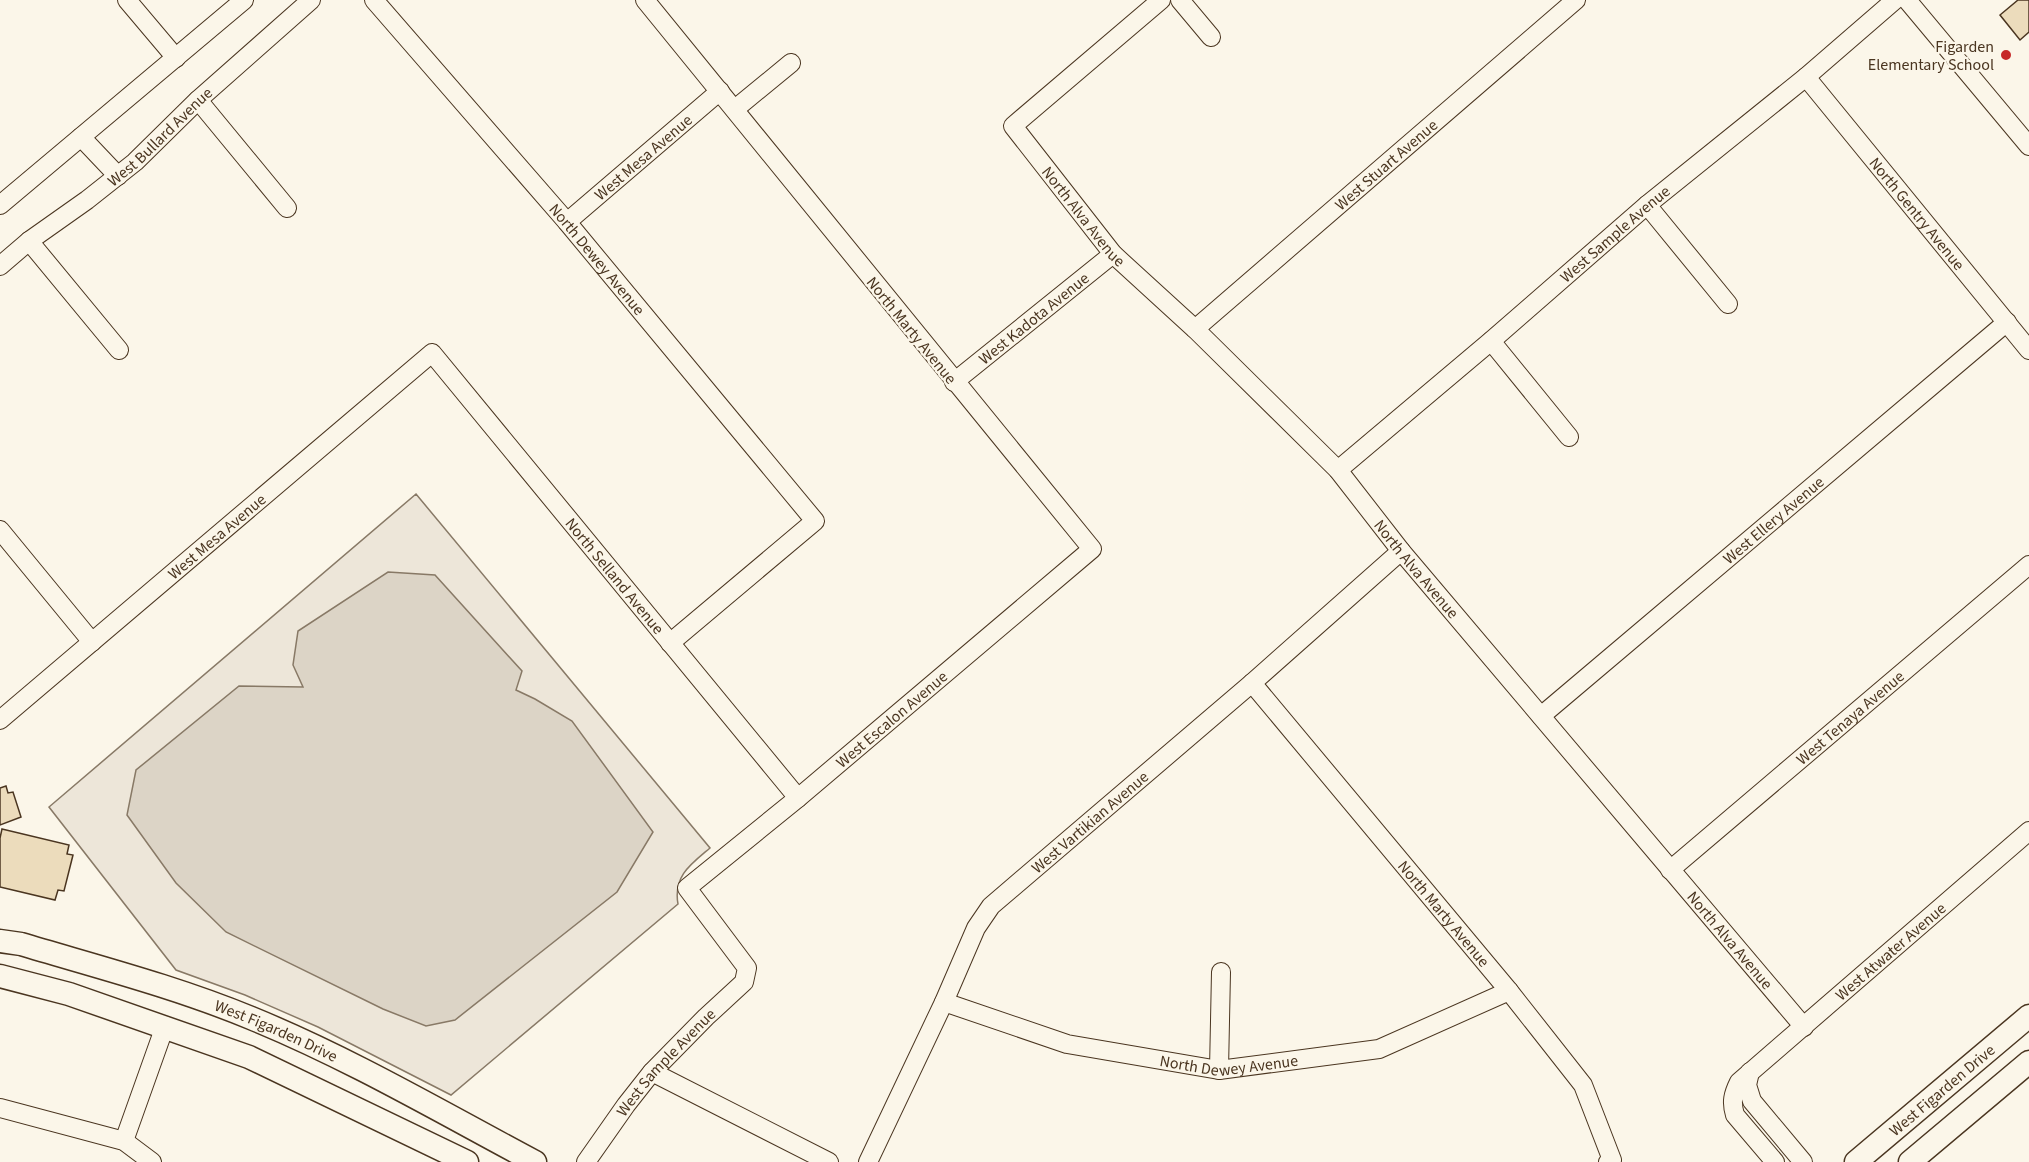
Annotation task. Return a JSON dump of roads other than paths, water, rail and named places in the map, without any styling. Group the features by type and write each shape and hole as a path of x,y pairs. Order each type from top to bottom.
{"main road":[{"name":"West Figarden Drive","path":"0,941 21,944 171,988 250,1017 349,1062 535,1162"},
{"path":"0,976 69,994 249,1057 467,1162"},
{"name":"West Figarden Drive","path":"1856,1162 2029,1016"},
{"path":"1910,1162 2029,1062"}],"street":[{"path":"127,0 176,58"},
{"path":"0,205 244,0"},
{"name":"West Bullard Avenue","path":"0,266 29,241 118,176 198,100 311,0"},
{"name":"North Dewey Avenue","path":"374,0 567,222 815,521 670,643"},
{"name":"North Marty Avenue","path":"645,0 1092,549"},
{"name":"North Alva Avenue","path":"1161,0 1013,126 1113,254 1195,329 1338,470 1401,551 1804,1027"},
{"path":"1180,0 1211,37"},
{"name":"West Stuart Avenue","path":"1195,329 1576,0"},
{"name":"West Sample Avenue","path":"1338,470 1647,205 1806,77 1895,0"},
{"path":"1907,0 2029,146"},
{"path":"735,109 791,63"},
{"name":"North Gentry Avenue","path":"1806,77 2029,350"},
{"name":"West Mesa Avenue","path":"567,222 720,91"},
{"path":"198,100 287,208"},
{"path":"81,137 118,176"},
{"path":"1647,205 1728,304"},
{"path":"29,241 119,350"},
{"name":"West Kadota Avenue","path":"954,382 1113,254"},
{"name":"West Ellery Avenue","path":"1541,716 2007,322"},
{"path":"1491,341 1569,437"},
{"name":"West Mesa Avenue","path":"0,720 432,353"},
{"name":"North Selland Avenue","path":"432,353 798,798"},
{"path":"0,530 92,642"},
{"name":"West Escalon Avenue","path":"747,968 687,888 798,798 1092,549"},
{"name":"West Vartikian Avenue","path":"868,1162 944,1002 976,928 991,906 1252,683 1401,551"},
{"name":"West Tenaya Avenue","path":"1670,870 2029,565"},
{"name":"North Marty Avenue","path":"1252,683 1509,991 1583,1085 1610,1161"},
{"name":"West Atwater Avenue","path":"1750,1072 2029,831"},
{"name":"West Sample Avenue","path":"586,1162 652,1072 744,982 747,968"},
{"path":"1220,1070 1221,972"},
{"name":"North Dewey Avenue","path":"944,1002 1067,1044 1220,1070 1379,1049 1509,991"},
{"path":"124,1141 165,1026"},
{"path":"652,1072 829,1162"},
{"path":"1750,1072 1739,1082 1733,1095 1732,1107 1775,1162"},
{"path":"1750,1072 1747,1085 1752,1101 1803,1162"},
{"path":"0,1108 124,1141 152,1162"}],"place":[{"name":"Figarden Elementary School","path":"2006,55"}]}
